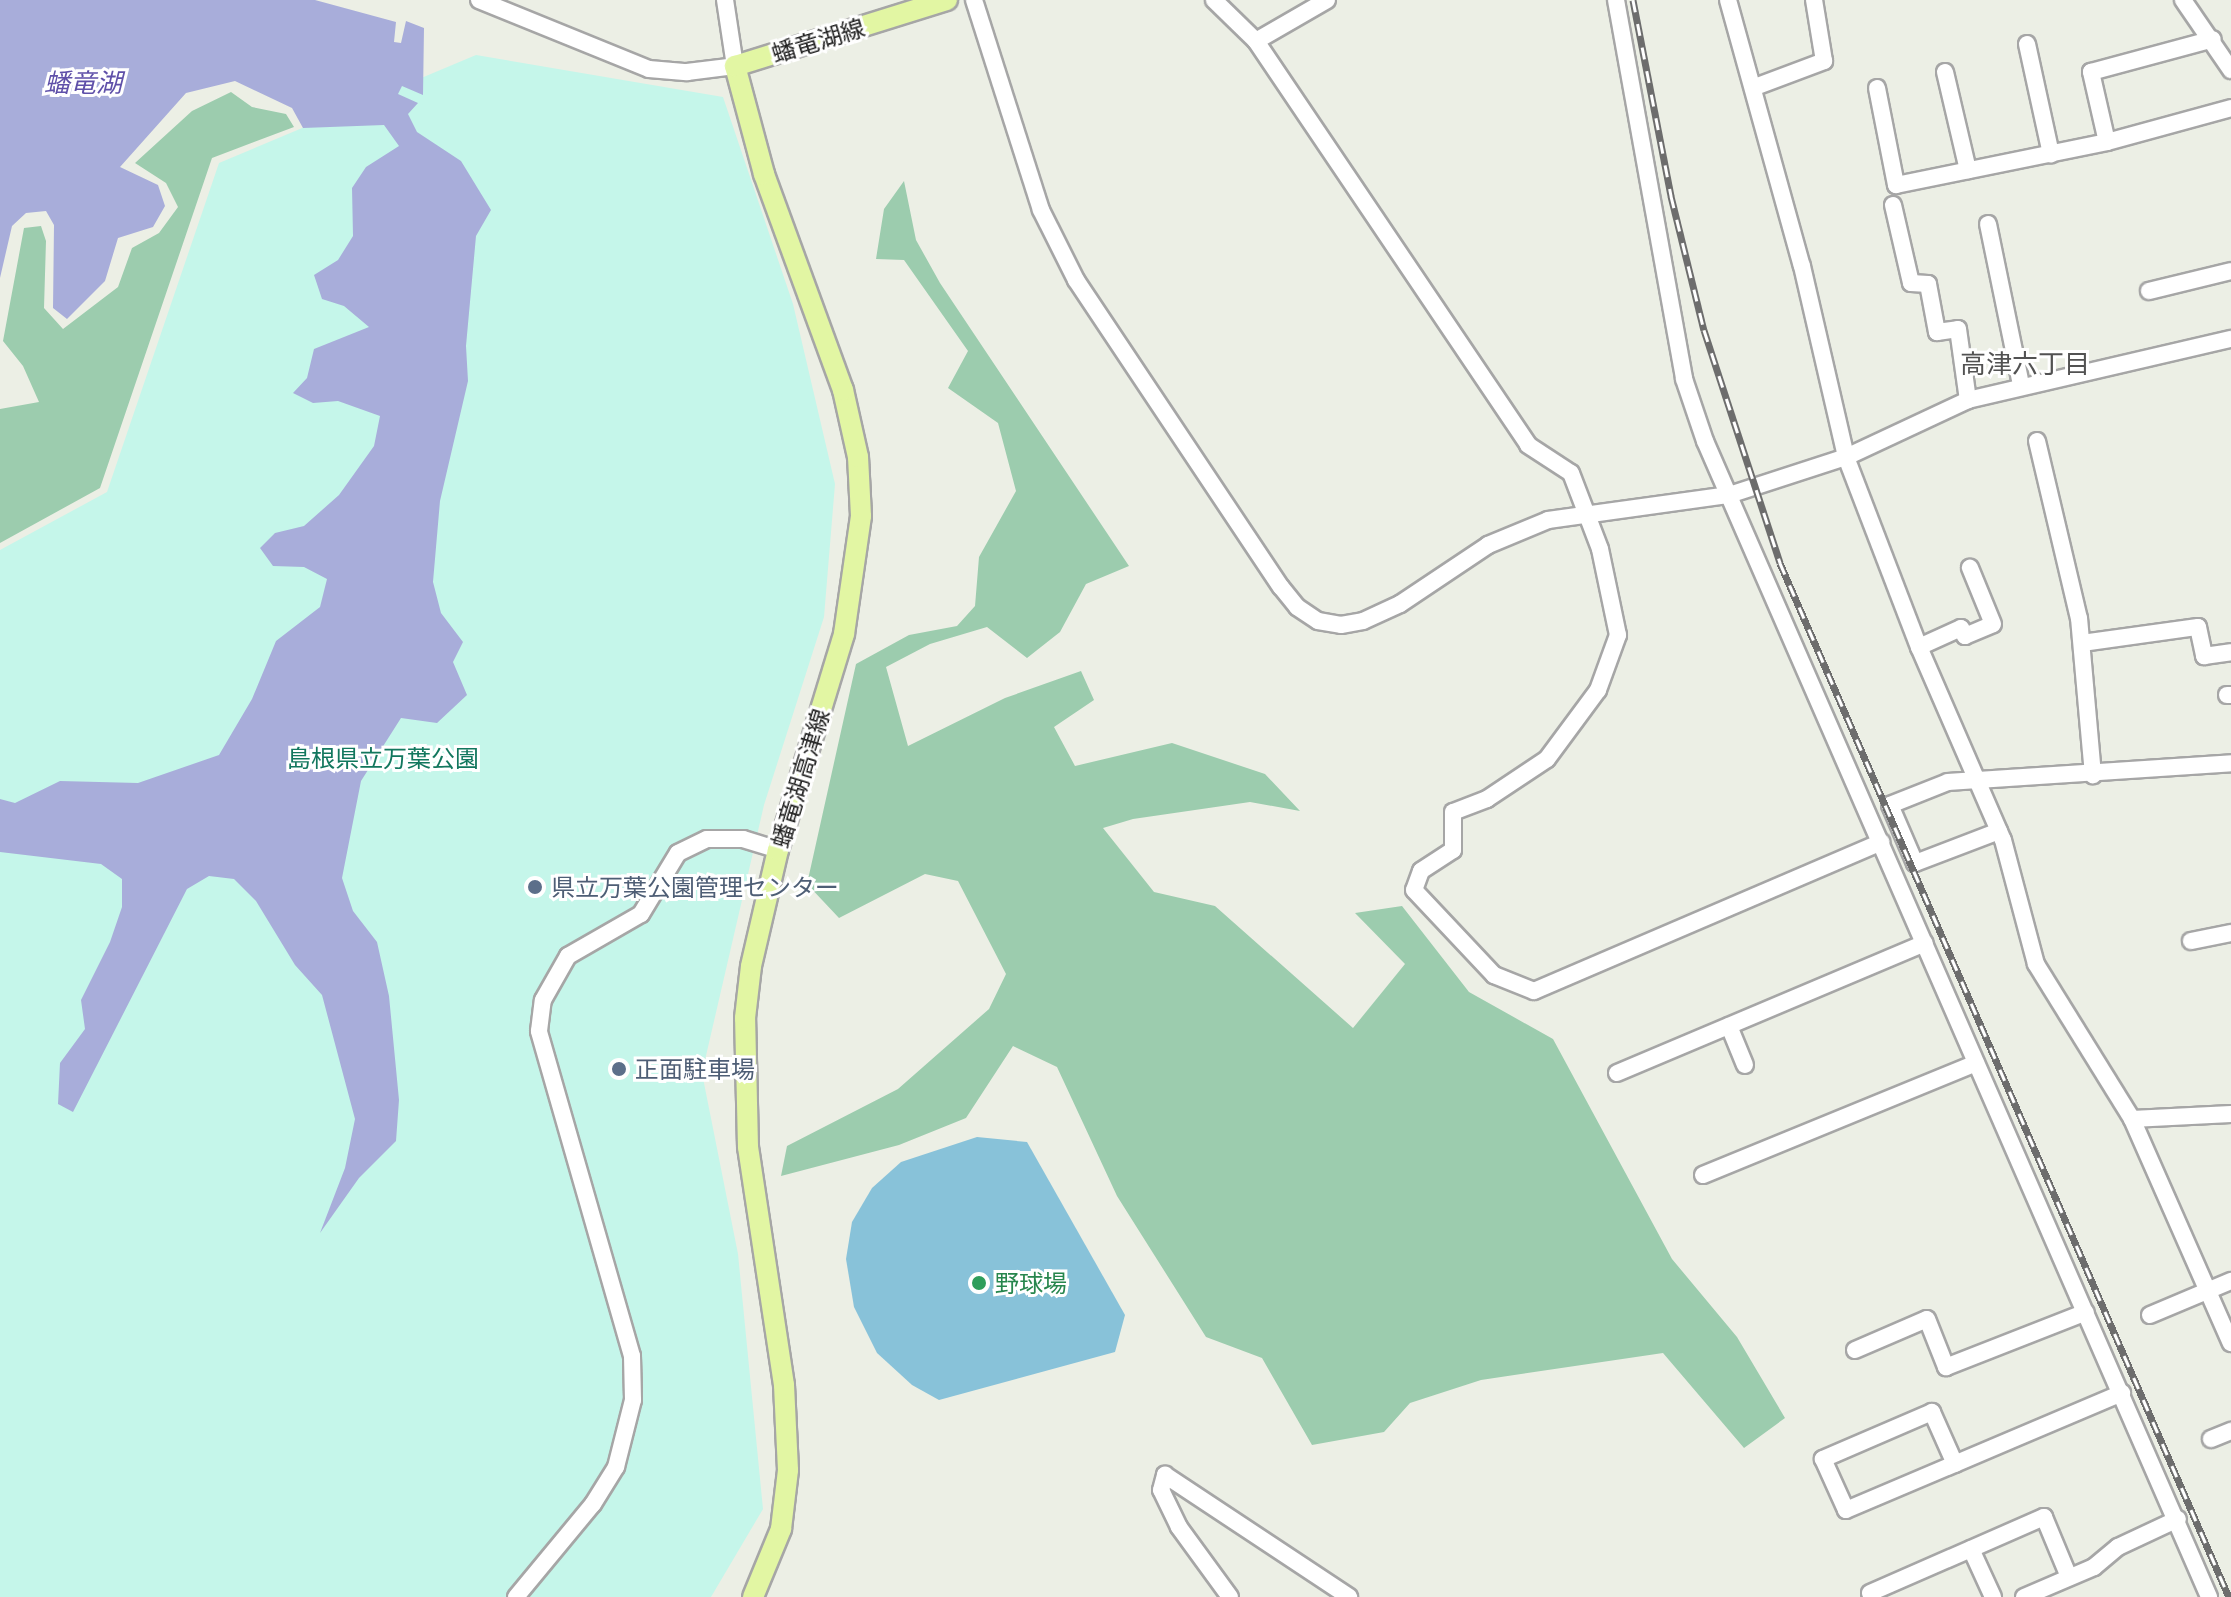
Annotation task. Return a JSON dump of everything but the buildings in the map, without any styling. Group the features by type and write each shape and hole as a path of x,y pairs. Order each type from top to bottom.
{"main road":[{"name":"蟠竜湖線","path":"735,66 947,0"},
{"name":"蟠竜湖高津線","path":"735,66 764,174 843,390 860,501 844,634 778,850 751,966 744,1080 748,1147 784,1385 788,1470 781,1529 753,1597"}],"street":[{"path":"479,0 649,69 687,72 735,66 725,0"},
{"path":"974,0 1056,245 1297,607 1318,621 1341,625 1363,621 1400,604 1488,545 1548,520 1587,512 1729,495 1846,457 1968,400 2021,385 2231,339"},
{"path":"1214,0 1256,41 1528,445 1571,473 1587,512 1618,635 1598,690 1547,759 1487,799 1453,812 1453,850 1421,871 1414,890 1494,975 1534,991 1881,842"},
{"path":"1256,41 1327,0"},
{"path":"1616,0 1684,379 1729,495 2178,1519 2209,1597"},
{"path":"1728,0 1755,87 1846,457 1919,647 1999,831 2036,964 2132,1119 2231,1343"},
{"path":"1755,87 1824,61 1814,0"},
{"path":"2183,0 2213,39 2231,70"},
{"path":"2107,142 2091,72 2213,39"},
{"path":"2027,44 2051,154"},
{"path":"1945,72 1968,170"},
{"path":"1877,88 1896,185 2107,142 2231,108"},
{"path":"1893,205 1911,283 1928,284 1937,332 1958,329 1968,400"},
{"path":"1988,224 2021,385"},
{"path":"2149,291 2231,271"},
{"path":"2037,441 2082,643 2093,775"},
{"path":"1919,647 1961,628 1965,636 1993,624 1970,568"},
{"path":"2082,643 2198,627 2204,656 2231,652"},
{"path":"1999,831 1915,863 1890,805 1948,782 1980,784 2231,763"},
{"path":"516,1597 593,1504 616,1467 633,1400 632,1356 539,1031 543,1000 568,956 641,914 678,853 707,839 743,839 778,850"},
{"path":"2191,941 2231,933"},
{"path":"1617,1073 1925,943"},
{"path":"1729,1026 1745,1065"},
{"path":"1703,1175 1976,1063"},
{"path":"2132,1119 2231,1114"},
{"path":"2150,1315 2231,1281"},
{"path":"1855,1350 1927,1319 1946,1367 2086,1312"},
{"path":"1955,1464 1932,1412 1823,1459 1846,1510 1955,1464 2122,1393"},
{"path":"2211,1439 2231,1431"},
{"path":"1230,1597 1179,1527 1161,1490 1165,1475 1349,1597"},
{"path":"1870,1593 2044,1517 2069,1577"},
{"path":"2024,1597 2069,1577 2178,1519"},
{"path":"1971,1549 1993,1597"}],"green space":[{"name":"島根県立万葉公園","path":"476,55 723,97 793,304 835,484 824,617 764,805 702,1073 738,1254 763,1509 711,1597 0,1597 0,550 107,492 219,163"},
{"path":"231,92 252,107 286,114 294,127 212,158 100,488 0,543 0,409 39,402 23,366 3,341 24,228 41,226 46,241 44,308 63,329 118,287 132,248 159,233 178,207 166,183 135,163 192,111"},
{"path":"904,181 916,240 940,283 1129,566 1086,584 1060,632 1027,658 987,627 930,644 886,667 908,746 1005,698 1081,671 1094,700 1054,727 1075,766 1172,743 1265,774 1300,811 1250,802 1133,819 1103,828 1154,892 1215,906 1353,1028 1405,964 1355,913 1402,906 1469,992 1553,1039 1672,1259 1737,1337 1785,1418 1744,1448 1663,1353 1481,1380 1410,1403 1384,1432 1312,1445 1262,1358 1206,1337 1117,1196 1057,1067 1013,1046 966,1118 899,1145 781,1176 787,1146 898,1089 989,1009 1006,974 958,881 925,874 839,918 807,884 856,664 909,635 957,626 975,606 979,557 1016,491 998,423 948,388 968,351 904,260 876,259 884,209"}],"shaded area":[{"name":"野球場","path":"977,1137 1027,1142 1125,1315 1115,1352 939,1400 912,1385 877,1353 854,1307 846,1259 852,1222 872,1188 901,1162"}],"water":[{"name":"蟠竜湖","path":"0,0 315,0 396,22 394,42 401,43 406,21 424,28 423,95 402,86 398,94 418,103 408,114 417,132 461,161 491,210 476,236 466,346 468,381 440,501 433,582 441,613 463,642 453,662 467,695 437,723 401,718 361,781 342,878 353,911 377,942 389,996 399,1100 396,1141 359,1178 320,1233 345,1168 355,1119 322,995 295,965 256,901 234,879 209,876 187,889 73,1112 58,1104 60,1063 85,1029 81,1000 110,942 122,907 122,879 101,864 0,852 0,799 15,803 60,781 138,783 219,755 252,699 276,641 320,607 327,579 304,567 273,566 260,548 275,533 304,526 339,495 374,446 380,416 338,401 313,403 293,393 307,378 314,349 369,327 344,306 322,299 314,275 338,260 353,236 352,188 366,167 399,146 384,125 303,128 292,108 235,81 186,93 120,167 158,185 165,206 153,227 118,238 105,281 67,319 53,308 54,225 46,211 26,213 12,226 0,278"}],"railway":[{"path":"1633,0 1671,196 1704,330 1780,563 2229,1597"}],"place":[{"name":"県立万葉公園管理センター","path":"535,887"},
{"name":"正面駐車場","path":"619,1069"},
{"name":"野球場","path":"979,1283"}],"district":[{"name":"高津六丁目","path":"2025,364"}]}
